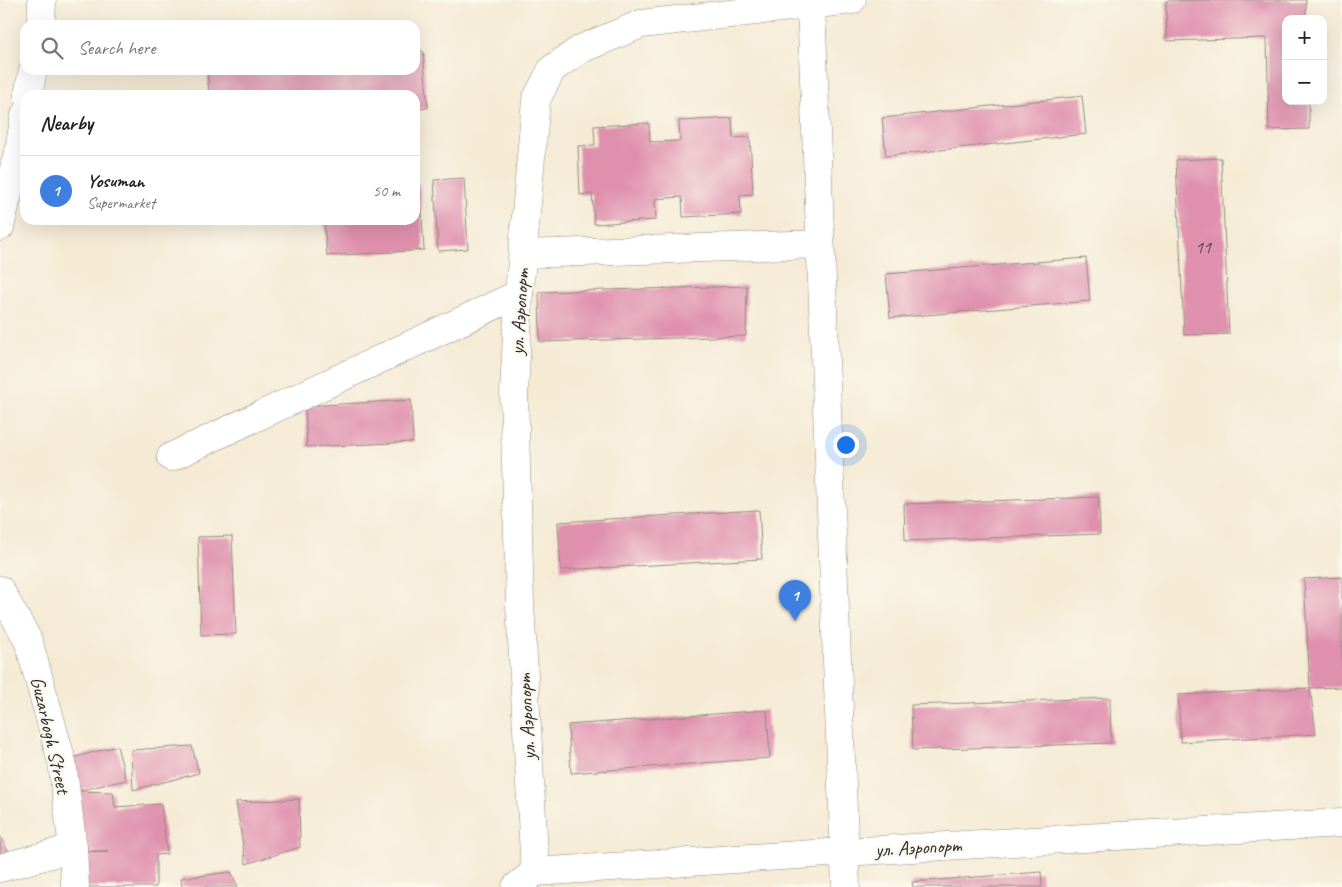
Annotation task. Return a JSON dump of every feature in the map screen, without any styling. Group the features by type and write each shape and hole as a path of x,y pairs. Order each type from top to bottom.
{"street":[{"path":"41,20 42,0"},
{"name":"ул. Аэропорт","path":"852,0 641,24 581,48 552,69 536,100 520,294 514,404 525,880 844,852 1342,823"},
{"path":"811,4 846,887"},
{"path":"29,90 32,75"},
{"path":"0,227 20,144"},
{"path":"523,254 820,244"},
{"path":"171,457 520,294"},
{"name":"Guzarbogh Street","path":"0,590 28,640 62,762 73,848 75,887"},
{"path":"0,868 73,848"}],"building":[{"path":"1306,0 1306,15 1282,15 1282,105 1309,105 1309,129 1269,130 1267,38 1167,41 1166,1"},
{"path":"420,51 423,51 428,108 420,109 420,90 209,90 207,75 420,75"},
{"path":"1082,96 1086,134 886,156 882,118"},
{"path":"732,118 733,138 750,137 753,194 740,195 741,214 683,217 682,197 655,199 656,220 594,224 592,194 580,195 578,146 595,145 594,126 649,123 650,142 680,141 679,121"},
{"path":"1221,158 1229,334 1184,335 1176,160"},
{"path":"464,178 468,249 438,251 434,180"},
{"path":"420,184 424,250 327,256 324,225 420,225"},
{"path":"1086,258 1090,301 890,318 886,274"},
{"path":"747,286 746,336 540,342 539,292"},
{"path":"411,400 413,442 307,447 305,406"},
{"path":"1099,497 1100,534 905,541 904,504"},
{"path":"759,510 762,559 561,570 558,522"},
{"path":"232,536 236,634 201,635 198,537"},
{"path":"1342,577 1342,687 1310,688 1304,579"},
{"path":"1310,688 1316,734 1181,742 1178,695"},
{"path":"1110,698 1111,743 913,750 911,705"},
{"path":"767,710 770,758 571,773 568,725"},
{"path":"117,746 126,780 77,791 72,758"},
{"path":"192,746 199,773 133,790 131,750"},
{"path":"77,791 113,792 115,807 161,804 167,854 156,855 156,887 85,887 83,852 108,851 79,851"},
{"path":"299,799 300,847 246,864 236,802"},
{"path":"0,836 15,864 0,870"},
{"path":"231,872 238,887 182,887 181,878"},
{"path":"1041,872 1042,887 913,887 912,882"}],"place":[{"name":"Yosuman","path":"795,621"}]}
